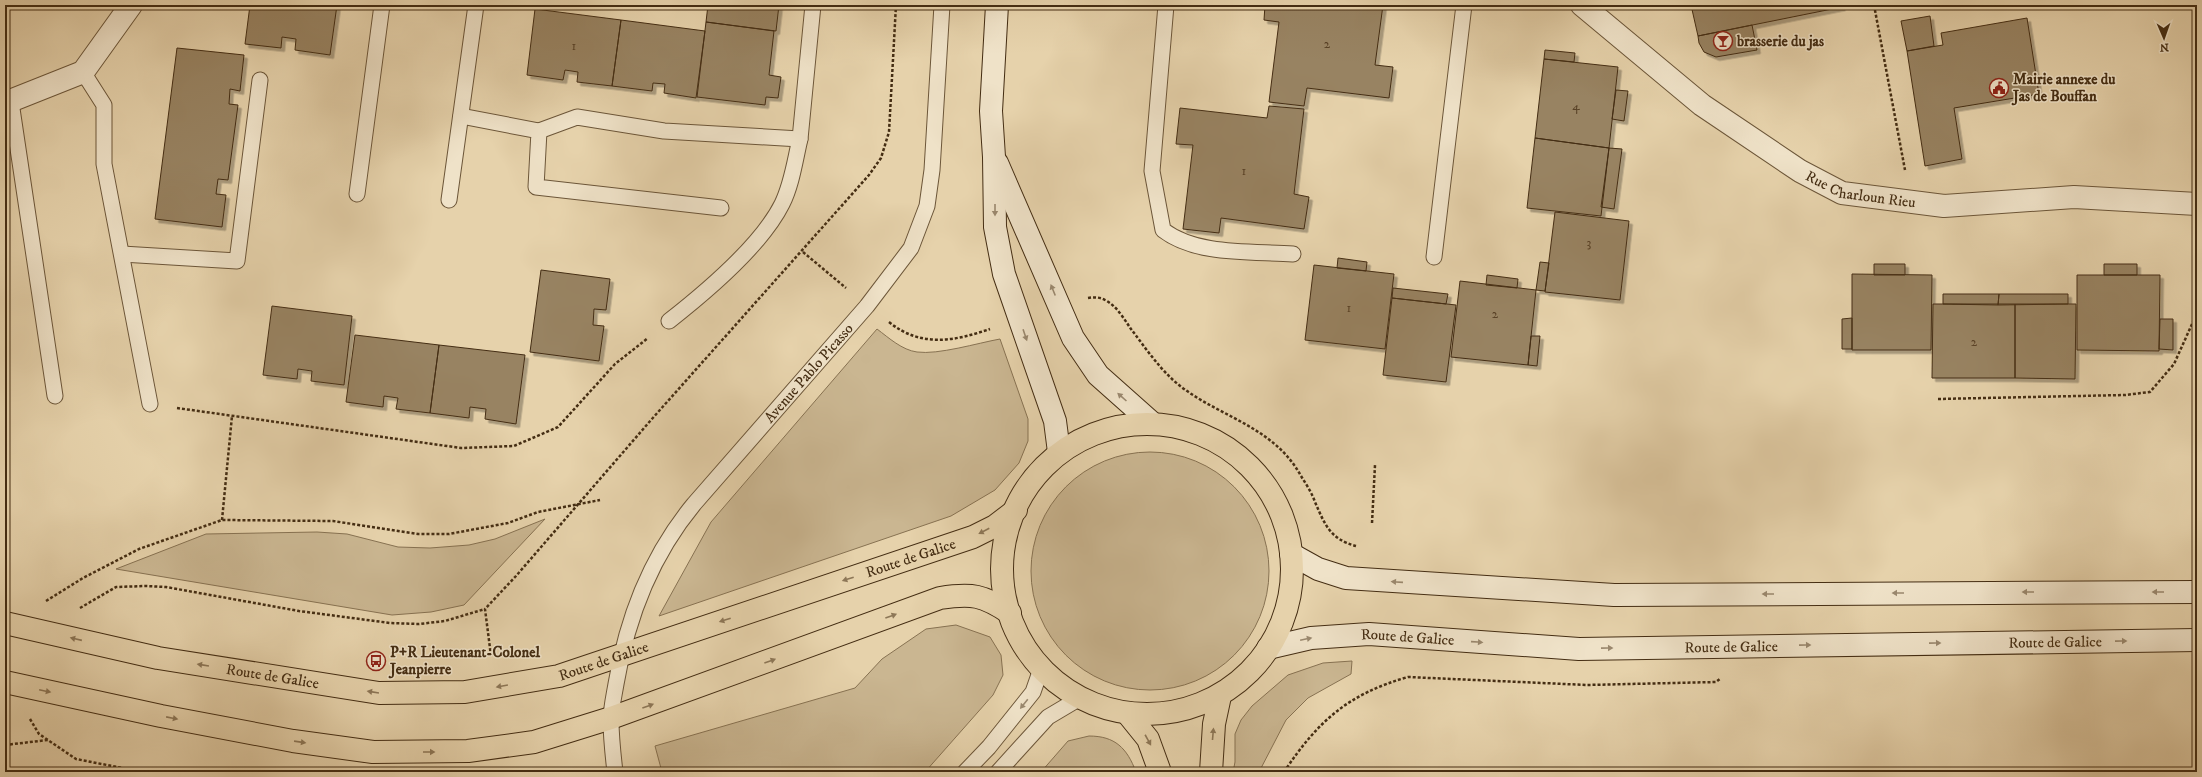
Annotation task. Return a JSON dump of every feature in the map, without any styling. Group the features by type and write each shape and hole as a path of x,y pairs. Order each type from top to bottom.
{"main road":[{"path":"9,112 83,72 131,5"},
{"path":"997,5 991,111 994,157 995,227 1004,274 1056,422 1059,452"},
{"name":"Rue Charloun Rieu","path":"1582,5 1702,105 1800,171 1842,193 1944,206 2074,197 2197,204"},
{"path":"994,157 1073,338 1098,375 1152,423"},
{"path":"1152,423 1198,432 1239,455 1271,490 1289,534 1293,580 1282,626 1256,666 1220,696 1175,712 1127,713 1080,698 1041,669 1014,628 1001,581 1005,533 1026,488 1059,452 1103,430 1152,423"},
{"name":"Route de Galice","path":"6,624 158,658 379,693 472,691 559,676 973,537 994,526 1016,510"},
{"path":"1291,554 1318,568 1346,578 1614,595 2197,592"},
{"path":"6,683 277,738 373,752 468,751 499,748 534,742 611,718 940,598 961,594 989,599 1010,613"},
{"name":"Route de Galice","path":"1268,648 1311,638 1369,634 1579,649 1752,645 2197,640"},
{"path":"1211,772 1214,724 1220,696"},
{"path":"1127,713 1148,739 1160,772"}],"lane":[{"path":"357,194 382,5"},
{"path":"449,200 476,5"},
{"path":"669,321 708,290 766,228 782,204 789,186 800,139 814,5"},
{"name":"Avenue Pablo Picasso","path":"615,772 611,718 621,655 626,633 645,584 662,548 676,526 867,306 910,248 927,206 932,170 942,5"},
{"path":"1166,5 1152,171 1163,230 1176,240 1206,248 1293,254"},
{"path":"1434,257 1464,5"},
{"path":"83,72 104,105 104,164 150,404"},
{"path":"122,254 237,261 260,80"},
{"path":"9,112 55,396"},
{"path":"461,116 539,131 577,117 664,130 800,139"},
{"path":"539,131 536,187 721,208"},
{"path":"965,772 989,747 1034,692 1041,669"},
{"path":"998,772 1048,717 1080,698"}],"path":[{"path":"44,632 89,602 116,587 126,586 166,588 291,610 390,623 419,624 445,621 485,609 516,576 870,175 881,158 889,132 896,5"},
{"path":"1874,5 1911,202"},
{"path":"803,252 848,289"},
{"path":"1081,298 1096,297 1106,300 1119,312 1171,378 1187,391 1248,424 1268,438 1296,468 1315,500 1323,521 1331,533 1343,543 1358,547"},
{"path":"1938,398 2126,395 2150,392 2174,364 2197,313"},
{"path":"150,404 461,448 514,446 558,427 615,364 669,321"},
{"path":"888,322 920,339 935,341 962,338 993,328"},
{"path":"222,520 232,416"},
{"path":"1372,524 1376,465"},
{"path":"6,624 83,578 139,550 222,520 333,522 418,534 448,534 500,524 538,512 600,500"},
{"path":"485,609 491,661"},
{"path":"1284,772 1303,744 1322,722 1350,701 1381,685 1408,677 1587,685 1716,682 1752,645"},
{"path":"6,683 39,734 59,749 76,759 143,772"},
{"path":"5,745 49,740"}],"shaded area":[{"path":"877,329 906,349 917,352 936,352 1000,339 1028,419 1028,441 1019,463 995,490 951,516 659,616 711,522"},
{"path":"1150,452 1184,457 1195,461 1216,472 1234,487 1249,505 1260,526 1264,537 1269,571 1264,605 1260,616 1249,637 1234,655 1216,670 1195,681 1184,685 1150,690 1116,685 1105,681 1084,670 1066,655 1051,637 1040,616 1036,605 1031,571 1036,537 1040,526 1051,505 1066,487 1084,472 1105,461 1116,457"},
{"path":"545,519 464,605 431,612 392,615 116,569 206,534 317,532 347,534 398,547 430,548 469,545 495,539"},
{"path":"956,625 990,637 1001,655 1003,675 993,695 925,772 662,772 655,746 855,688 882,659 926,629"},
{"path":"1352,661 1351,674 1308,698 1286,720 1259,772 1233,772 1235,762 1235,734 1241,720 1252,706 1288,675 1323,663"},
{"path":"1089,736 1106,738 1119,745 1129,756 1136,772 1041,772 1068,741"}],"building":[{"path":"250,5 337,5 330,55 295,50 296,39 282,37 281,48 245,44"},
{"path":"708,5 779,5 776,31 706,22"},
{"path":"1265,5 1383,5 1375,65 1393,67 1389,98 1307,88 1304,106 1269,102 1279,22 1264,20"},
{"path":"1691,5 1841,5 1842,7 1698,36"},
{"path":"535,9 621,20 612,86 577,82 578,72 565,70 563,80 527,75"},
{"path":"1930,16 1934,46 1907,51 1901,21"},
{"path":"2027,18 2039,94 1954,108 1962,159 1925,166 1907,51 1943,45 1941,33"},
{"path":"621,20 705,31 696,98 664,93 665,84 653,83 652,91 612,86"},
{"path":"706,22 774,31 769,75 781,77 778,98 766,97 765,105 697,97"},
{"path":"1752,25 1757,50 1716,57 1704,52 1699,43 1698,36"},
{"path":"177,48 244,55 240,91 230,89 229,104 238,105 228,180 218,179 216,194 226,195 222,227 155,219"},
{"path":"1545,50 1575,53 1574,62 1544,59"},
{"path":"1544,59 1618,67 1609,148 1535,138"},
{"path":"1616,90 1628,91 1624,121 1612,119"},
{"path":"1269,106 1304,109 1294,194 1309,197 1304,229 1221,218 1219,233 1183,229 1193,145 1176,144 1180,108 1267,118"},
{"path":"1535,138 1609,148 1601,216 1527,208"},
{"path":"1609,148 1622,149 1614,209 1601,207"},
{"path":"1555,212 1629,221 1620,300 1545,292"},
{"path":"1338,258 1367,262 1366,271 1337,268"},
{"path":"1540,262 1549,263 1545,291 1536,290"},
{"path":"1874,264 1905,264 1905,275 1874,275"},
{"path":"2104,264 2137,264 2137,275 2104,275"},
{"path":"1314,265 1394,274 1385,349 1305,340"},
{"path":"541,270 610,279 606,310 594,309 593,325 604,326 599,361 530,352"},
{"path":"1852,274 1932,275 1931,350 1852,350"},
{"path":"1487,275 1518,279 1517,288 1486,285"},
{"path":"2077,275 2160,275 2159,351 2077,350"},
{"path":"1460,281 1536,290 1528,365 1451,357"},
{"path":"1393,288 1448,294 1446,304 1392,298"},
{"path":"1943,294 1999,294 1998,305 1943,304"},
{"path":"1999,294 2068,294 2068,304 1998,305"},
{"path":"1392,298 1456,305 1446,382 1383,375"},
{"path":"1933,304 2015,304 2015,378 1932,378"},
{"path":"2015,304 2076,304 2075,379 2015,378"},
{"path":"272,306 352,316 344,385 311,381 312,371 298,369 297,379 263,375"},
{"path":"1852,318 1852,349 1842,349 1842,319"},
{"path":"2160,319 2173,319 2173,350 2159,349"},
{"path":"355,335 439,345 430,413 396,409 398,398 384,396 383,407 346,402"},
{"path":"1531,336 1540,336 1537,366 1528,365"},
{"path":"439,345 525,355 516,424 485,419 486,409 470,407 469,418 430,413"}],"place":[{"name":"brasserie du jas","path":"1723,41"},
{"name":"Mairie annexe du Jas de Bouffan","path":"1999,88"},
{"name":"P+R Lieutenant-Colonel Jeanpierre","path":"376,661"}]}
